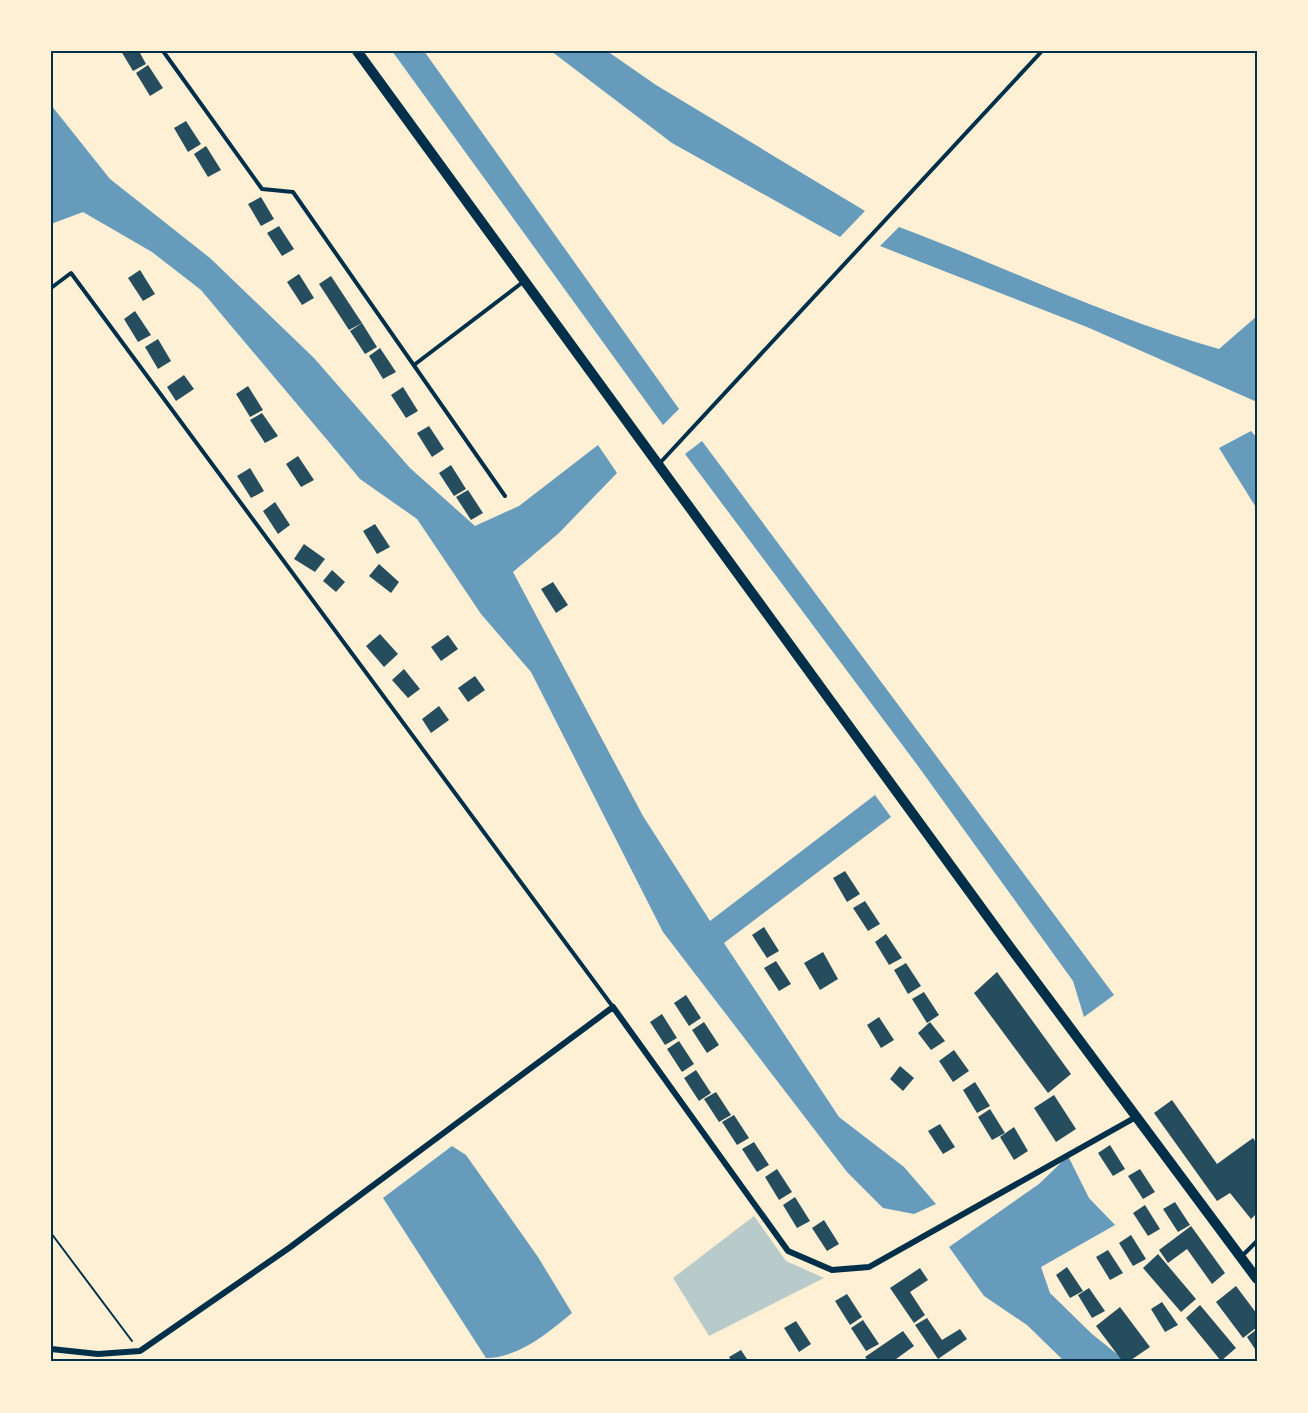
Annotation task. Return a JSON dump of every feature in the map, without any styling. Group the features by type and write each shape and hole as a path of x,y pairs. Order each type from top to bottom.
{"main road":[{"path":"357,51 658,465 1257,1279"}],"street":[{"path":"51,1349 98,1354 140,1351 289,1248 613,1007 788,1251 832,1270 869,1267 1136,1117"}],"lane":[{"path":"163,51 262,189 293,192 505,496"},
{"path":"658,465 1042,51"},
{"path":"51,288 71,273 613,1007"},
{"path":"414,365 524,280"},
{"path":"1241,1258 1257,1241"}],"path":[{"path":"51,1233 140,1351"}],"shaded area":[{"path":"754,1216 786,1261 824,1278 709,1336 673,1278"}],"water":[{"path":"392,51 424,51 679,409 663,425"},
{"path":"551,51 607,51 656,85 865,211 840,237 672,143"},
{"path":"51,105 110,179 210,258 314,358 410,468 475,526 519,506 598,445 617,473 559,533 513,572 643,816 710,921 875,795 891,817 724,943 839,1117 904,1167 936,1204 914,1214 883,1208 847,1172 663,932 531,672 481,614 417,519 360,479 201,290 152,252 83,212 51,224"},
{"path":"899,227 1098,307 1219,349 1257,316 1257,402 1087,327 880,246"},
{"path":"1251,431 1257,438 1257,509 1219,448"},
{"path":"702,441 1114,995 1084,1017 1073,981 918,766 685,454"},
{"path":"452,1146 466,1155 538,1257 572,1313 532,1343 498,1357 486,1358 383,1198"},
{"path":"1068,1156 1089,1198 1115,1225 1041,1267 1050,1293 1092,1334 1127,1362 1065,1362 1027,1325 984,1296 949,1247 1039,1184"}],"building":[{"path":"121,51 139,51 146,64 133,71"},
{"path":"148,65 163,88 150,96 136,73"},
{"path":"186,121 201,144 188,152 174,128"},
{"path":"206,146 221,170 208,177 194,154"},
{"path":"261,197 274,219 261,226 248,204"},
{"path":"279,226 294,249 282,256 267,233"},
{"path":"140,270 155,294 143,301 128,278"},
{"path":"299,274 314,298 302,305 287,282"},
{"path":"331,276 362,323 349,330 319,284"},
{"path":"135,311 151,335 138,342 124,319"},
{"path":"362,323 377,347 365,354 350,331"},
{"path":"158,339 171,361 158,369 145,347"},
{"path":"380,348 396,372 383,379 369,356"},
{"path":"184,375 194,389 176,401 167,387"},
{"path":"248,386 263,410 250,417 236,394"},
{"path":"403,387 418,411 406,418 391,395"},
{"path":"262,413 278,436 265,443 250,420"},
{"path":"429,426 444,449 432,457 417,433"},
{"path":"298,456 314,480 301,487 286,464"},
{"path":"451,465 466,489 454,496 439,473"},
{"path":"250,468 264,491 251,498 237,476"},
{"path":"468,490 483,513 471,520 456,497"},
{"path":"275,502 290,525 278,534 263,511"},
{"path":"375,524 390,547 377,554 363,531"},
{"path":"304,544 325,559 315,572 294,559"},
{"path":"379,564 399,582 391,593 369,576"},
{"path":"332,570 345,582 336,592 323,581"},
{"path":"553,582 568,605 556,613 541,589"},
{"path":"380,634 398,654 384,667 366,646"},
{"path":"448,635 458,649 441,661 431,647"},
{"path":"404,669 420,689 408,698 392,680"},
{"path":"475,676 485,690 468,702 458,688"},
{"path":"439,706 449,720 431,733 422,719"},
{"path":"845,871 860,894 847,902 833,878"},
{"path":"865,901 880,924 868,931 853,908"},
{"path":"764,927 779,951 767,958 752,935"},
{"path":"886,934 902,958 889,965 875,942"},
{"path":"823,952 838,979 820,990 804,963"},
{"path":"776,961 791,984 779,991 764,968"},
{"path":"906,963 921,986 908,994 894,970"},
{"path":"997,972 1071,1074 1048,1093 974,993"},
{"path":"924,992 939,1015 927,1023 912,999"},
{"path":"686,995 701,1018 689,1026 674,1003"},
{"path":"662,1014 677,1038 665,1045 650,1022"},
{"path":"879,1017 894,1040 881,1048 867,1025"},
{"path":"704,1022 719,1045 707,1053 692,1030"},
{"path":"930,1022 945,1041 931,1050 918,1033"},
{"path":"679,1041 694,1064 682,1072 667,1049"},
{"path":"954,1050 969,1071 953,1082 939,1061"},
{"path":"900,1066 914,1078 903,1091 890,1079"},
{"path":"696,1070 711,1093 699,1101 684,1078"},
{"path":"975,1082 990,1106 977,1113 963,1090"},
{"path":"716,1092 731,1115 719,1122 704,1099"},
{"path":"1054,1095 1076,1129 1056,1142 1034,1108"},
{"path":"1172,1100 1217,1164 1253,1138 1257,1144 1257,1213 1251,1219 1230,1193 1217,1201 1154,1113"},
{"path":"990,1109 1005,1133 992,1140 978,1117"},
{"path":"734,1115 749,1138 737,1145 722,1122"},
{"path":"940,1124 955,1147 943,1154 928,1131"},
{"path":"1014,1127 1028,1151 1014,1160 1000,1137"},
{"path":"754,1142 769,1165 757,1172 742,1149"},
{"path":"1110,1145 1125,1169 1113,1176 1098,1153"},
{"path":"777,1169 792,1192 779,1200 765,1177"},
{"path":"1140,1169 1155,1192 1143,1199 1128,1176"},
{"path":"795,1197 810,1221 797,1228 783,1205"},
{"path":"1175,1202 1190,1225 1178,1232 1163,1209"},
{"path":"1145,1205 1160,1229 1148,1236 1133,1213"},
{"path":"824,1220 839,1244 827,1251 812,1228"},
{"path":"1191,1226 1225,1273 1212,1284 1187,1249 1168,1263 1159,1250"},
{"path":"1131,1235 1146,1259 1133,1266 1119,1243"},
{"path":"1108,1250 1123,1273 1110,1280 1096,1257"},
{"path":"1158,1254 1196,1299 1181,1312 1143,1268"},
{"path":"1067,1267 1083,1291 1070,1298 1056,1275"},
{"path":"920,1268 928,1280 910,1292 925,1315 914,1323 890,1288"},
{"path":"1236,1286 1257,1314 1257,1327 1243,1338 1216,1302"},
{"path":"1089,1288 1105,1311 1092,1318 1078,1295"},
{"path":"847,1294 862,1317 850,1325 835,1301"},
{"path":"1162,1302 1178,1325 1165,1332 1151,1309"},
{"path":"1200,1305 1236,1348 1221,1361 1186,1318"},
{"path":"1120,1307 1150,1347 1128,1362 1123,1362 1096,1326"},
{"path":"927,1318 942,1340 960,1329 967,1339 938,1359 915,1325"},
{"path":"863,1320 879,1344 866,1351 851,1328"},
{"path":"796,1321 811,1344 799,1352 784,1328"},
{"path":"1257,1329 1257,1352 1247,1337"},
{"path":"903,1331 914,1346 892,1362 869,1362 865,1357"},
{"path":"741,1350 749,1362 732,1362 729,1357"}]}
